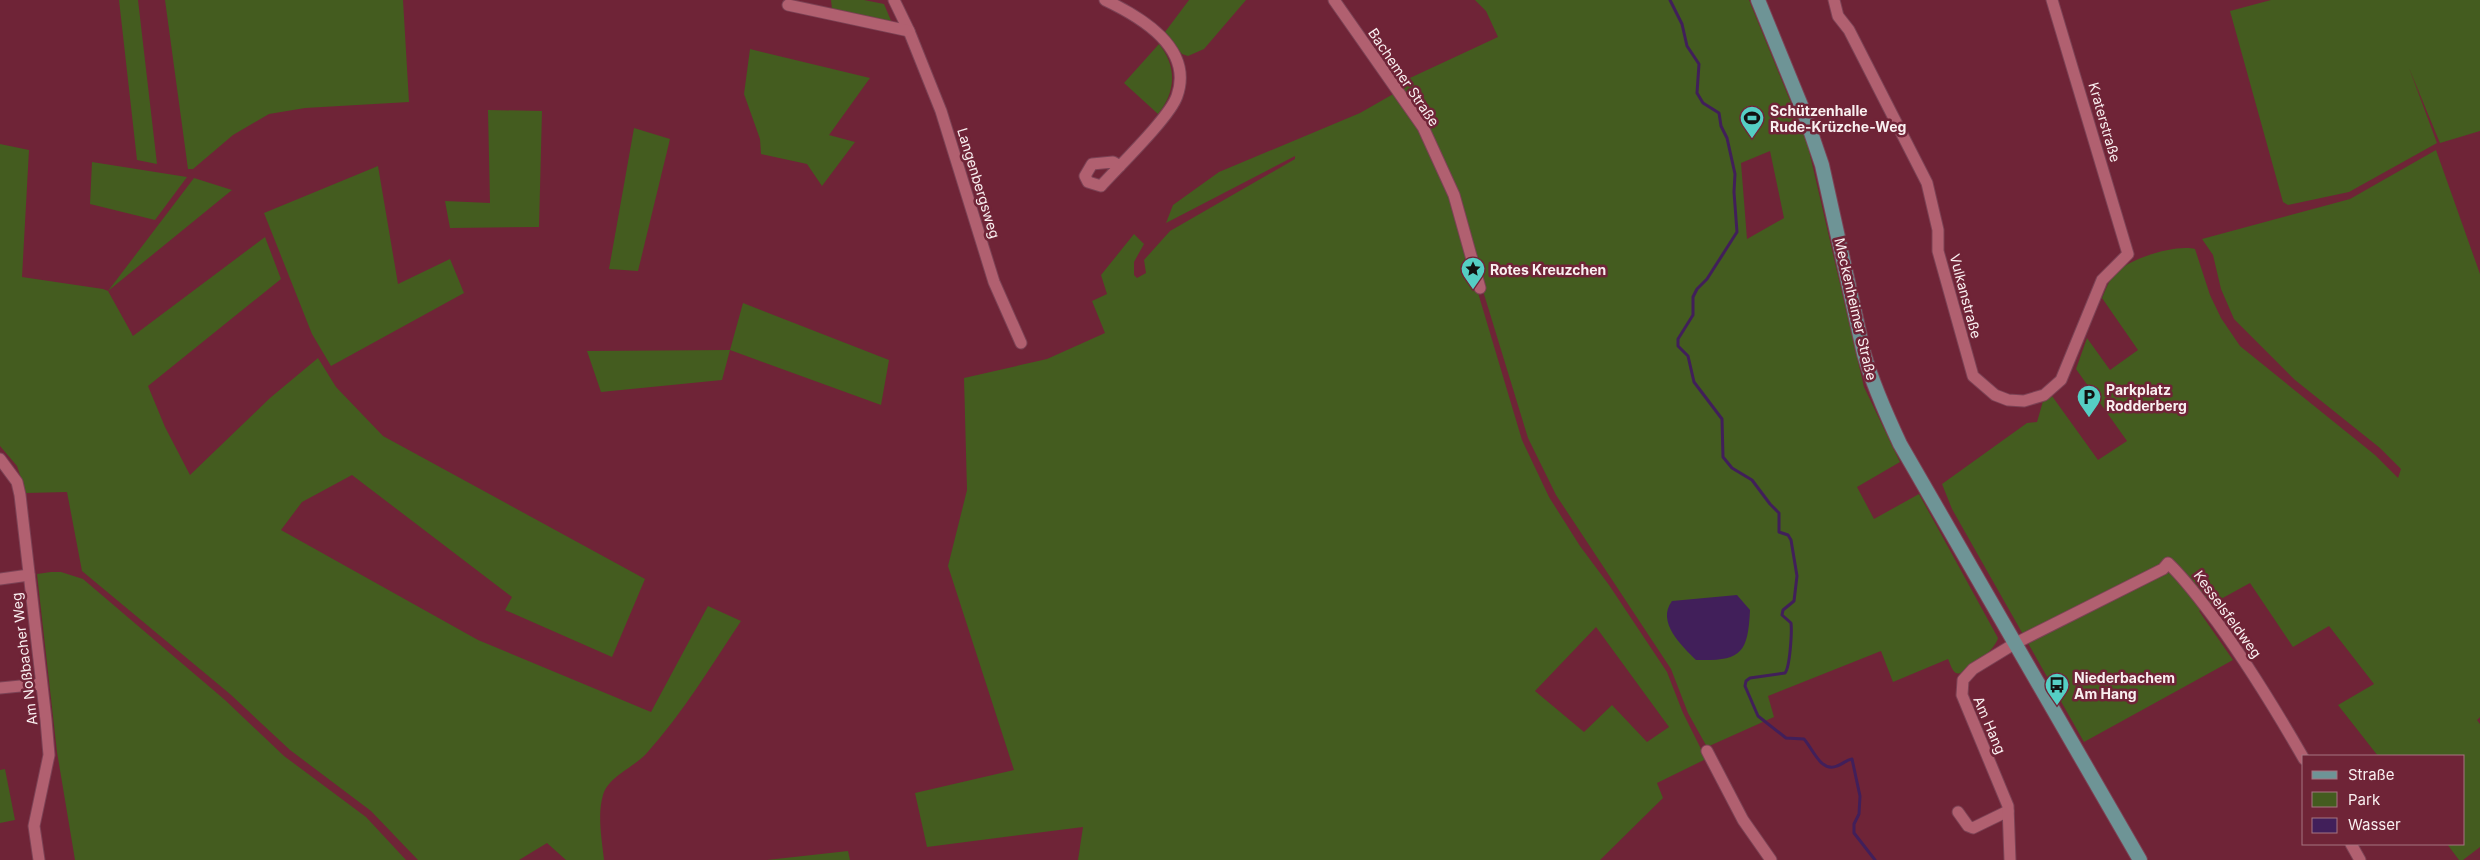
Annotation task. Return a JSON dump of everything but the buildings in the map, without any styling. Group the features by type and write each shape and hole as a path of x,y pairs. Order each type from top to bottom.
{"main road":[{"name":"Meckenheimer Straße","path":"1758,0 1805,115 1822,165 1849,290 1872,381 1900,444 2140,860"}],"street":[{"name":"Langenbergsweg","path":"894,0 909,31 941,111 994,282 1021,343"},
{"path":"1105,0 1157,32 1168,44 1179,62 1180,80 1177,97 1156,126 1120,166"},
{"name":"Bachemer Straße","path":"1334,0 1423,127 1454,195 1480,288"},
{"name":"Vulkanstraße","path":"1834,0 1838,16 1849,30 1929,188 1938,230 1938,251 1965,356 1973,376 1984,387 2008,400 2024,401 2034,399 2053,389 2067,370 2102,280 2128,254"},
{"name":"Kraterstraße","path":"2052,0 2128,254"},
{"path":"788,5 909,31"},
{"name":"Am Noßbacher Weg","path":"0,459 10,471 18,489 49,755 34,826 39,860"},
{"name":"Kesselsfeldweg","path":"2014,644 2163,569 2168,563 2198,596 2254,675 2302,756"},
{"path":"0,579 29,574"},
{"name":"Am Hang","path":"2010,860 2008,806 1962,695 1962,680 1973,669 2014,644"},
{"path":"0,688 41,684"},
{"path":"1707,751 1743,820 1771,860"},
{"path":"1958,812 1968,826 1973,828 2008,811"},
{"path":"2352,845 2360,860"}],"green space":[{"path":"119,0 138,0 157,164 137,160"},
{"path":"165,0 403,0 409,102 305,108 269,114 233,135 193,169 188,169"},
{"path":"831,0 864,0 884,4 892,23 832,9"},
{"path":"1189,0 1246,0 1204,49 1188,56 1182,54 1165,32"},
{"path":"1475,0 1749,0 1807,142 1864,387 1900,462 1857,487 1874,519 1919,494 1998,638 1992,648 1974,666 1967,671 1956,673 1948,659 1893,682 1881,651 1768,696 1774,717 1707,747 1688,713 1671,669 1556,495 1528,438 1476,268 1458,194 1397,84 1498,37 1486,11","holes":["1770,151 1784,218 1747,239 1741,163"]},
{"path":"2271,0 2480,0 2480,131 2440,143 2409,68 2437,143 2349,192 2288,205 2283,202 2230,11"},
{"path":"1159,44 1169,61 1172,79 1168,97 1158,114 1124,83"},
{"path":"750,49 870,78 829,135 855,142 822,186 807,164 761,154 760,139 744,94"},
{"path":"1395,93 1420,129 1452,196 1473,276 1522,440 1549,497 1580,546 1609,585 1667,672 1683,713 1706,759 1657,783 1663,798 1600,860 1078,860 1083,827 927,847 915,793 1014,770 948,566 967,490 964,378 1047,359 1105,333 1092,301 1107,294 1101,275 1134,234 1144,244 1134,262 1134,275 1137,278 1146,273 1144,260 1170,231 1295,159 1295,156 1166,223 1173,205 1219,172 1360,113","holes":["1596,627 1669,727 1647,742 1612,705 1584,732 1535,691"]},
{"path":"488,110 542,111 539,227 450,228 445,201 490,203"},
{"path":"634,128 670,139 638,271 609,269"},
{"path":"0,144 29,150 22,277 108,291 133,336 265,237 281,279 148,386 165,427 190,475 270,398 318,358 336,387 383,436 645,579 612,657 505,610 512,597 352,475 302,502 281,530 478,640 651,712 708,606 741,621 672,722 646,754 610,783 606,789 600,811 604,860 566,860 547,843 519,860 418,860 371,811 290,750 230,694 82,571 67,492 26,493 17,466 0,446"},
{"path":"2436,150 2480,274 2480,717 2477,720 2480,724 2480,847 2463,860 2459,860 2448,845 2465,845 2465,755 2377,755 2338,705 2374,684 2329,626 2293,647 2250,583 2199,611 2233,660 2084,742 1952,509 1942,484 2027,423 2037,422 2043,401 2052,396 2098,460 2127,441 2076,369 2087,338 2110,370 2138,350 2102,298 2112,277 2118,270 2151,254 2186,248 2195,249 2210,295 2221,318 2240,346 2375,455 2398,478 2401,469 2380,448 2295,380 2234,319 2221,289 2213,255 2202,239 2350,199"},
{"path":"92,162 187,177 155,220 90,204"},
{"path":"378,166 398,284 450,259 464,293 331,366 312,334 264,213"},
{"path":"194,178 232,190 108,291"},
{"path":"743,303 889,360 881,405 730,350"},
{"path":"730,350 722,380 601,392 587,351"},
{"path":"61,572 83,579 225,700 284,756 366,817 406,860 75,860 57,752 37,574"},
{"path":"5,769 15,820 0,823 0,770"},
{"path":"848,851 850,860 767,860"}],"water":[{"path":"1737,595 1750,610 1744,646 1739,652 1723,659 1696,660 1678,641 1669,625 1668,609 1672,601"}],"waterway":[{"path":"1670,0 1682,24 1687,46 1699,64 1697,93 1703,103 1719,113 1721,126 1727,138 1735,174 1734,192 1737,232 1707,279 1697,289 1693,297 1693,315 1678,339 1678,346 1688,356 1694,382 1722,419 1723,457 1732,468 1752,480 1779,513 1779,532 1788,535 1791,540 1797,576 1794,601 1783,610 1782,615 1791,623 1787,669 1785,673 1750,678 1746,681 1745,686 1758,716 1786,738 1804,739 1818,759 1826,766 1839,765 1852,759 1860,796 1859,814 1854,824 1854,833 1875,860"}],"place":[{"name":"Schützenhalle Rude-Krüzche-Weg","path":"1752,139"},
{"name":"Rotes Kreuzchen","path":"1473,290"},
{"name":"Parkplatz Rodderberg","path":"2089,418"},
{"name":"Niederbachem Am Hang","path":"2057,706"}]}
